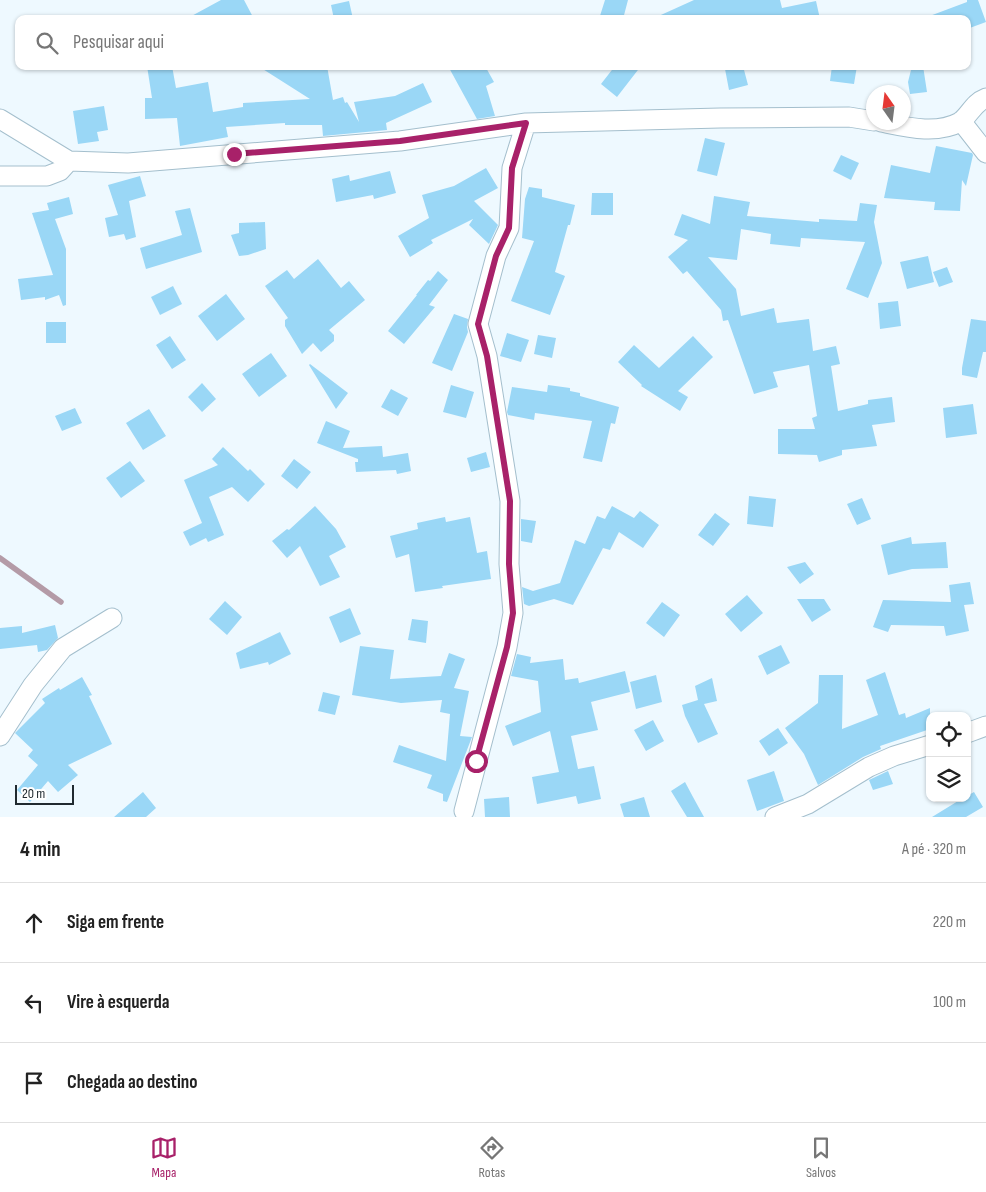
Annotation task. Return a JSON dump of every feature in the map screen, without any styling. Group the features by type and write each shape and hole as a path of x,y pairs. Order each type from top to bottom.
{"street":[{"path":"911,127 943,128 961,121 976,104 986,98"},
{"path":"0,119 69,161 128,163 400,141 526,123 720,118 849,117 866,120"},
{"path":"961,121 986,153"},
{"path":"464,811 507,647 513,613 509,564 510,501 487,356 478,324 496,256 509,228 512,168 526,123"},
{"path":"0,176 47,176 60,171 69,161"},
{"path":"0,736 33,685 63,648 112,618"},
{"path":"971,732 986,726"},
{"path":"775,817 808,804 869,767 894,756 926,746"}],"building":[{"path":"221,0 244,0 252,15 193,15"},
{"path":"605,0 628,0 624,15 600,15"},
{"path":"694,0 780,0 782,8 816,1 819,15 661,15"},
{"path":"967,0 978,0 986,22 971,28 971,15 932,15 967,2"},
{"path":"349,1 352,15 333,15 331,5"},
{"path":"148,70 173,70 176,88 208,82 213,112 243,107 243,103 310,99 264,70 328,70 333,100 343,97 345,103 347,102 359,122 354,102 395,96 423,83 432,102 386,123 387,130 323,136 322,125 285,125 285,123 226,127 228,137 180,146 177,118 145,119 145,98 152,98"},
{"path":"450,70 487,70 494,82 486,86 495,116 477,119"},
{"path":"612,70 638,70 617,97 601,84"},
{"path":"725,70 744,70 748,85 729,90"},
{"path":"831,70 856,70 854,84 830,81"},
{"path":"911,70 924,70 927,92 911,94 911,85 908,85"},
{"path":"104,106 108,130 97,132 99,141 78,144 73,111"},
{"path":"705,138 725,143 717,176 697,171"},
{"path":"936,146 972,153 973,155 966,186 962,180 960,211 934,210 935,202 884,198 891,165 930,173"},
{"path":"841,155 859,163 851,180 833,171"},
{"path":"486,168 498,188 474,201 498,225 489,244 469,225 473,219 431,240 433,243 410,257 398,236 429,218 422,195 454,186"},
{"path":"390,171 396,193 374,199 373,195 336,202 332,179 349,175 350,181"},
{"path":"140,176 146,196 129,201 136,237 126,240 124,234 109,237 105,218 118,215 108,185"},
{"path":"529,187 542,189 542,197 575,205 555,272 565,276 550,315 511,301 534,241 522,238 525,199"},
{"path":"592,193 613,193 613,215 591,215"},
{"path":"714,196 750,202 747,216 819,222 819,219 857,221 860,203 877,205 874,222 882,263 868,298 846,289 865,242 801,238 800,247 770,244 771,234 741,229 737,260 708,257 736,289 741,316 774,308 777,323 809,319 813,351 836,346 840,364 831,366 838,411 868,404 868,400 892,397 895,422 872,425 877,446 842,450 842,455 819,462 817,455 778,454 778,429 815,429 812,418 817,416 809,365 773,372 778,387 754,394 728,320 723,321 721,310 687,271 683,274 668,257 688,240 674,235 682,214 710,224"},
{"path":"69,197 73,214 55,219 66,249 66,305 63,306 59,295 45,300 45,297 21,300 18,279 53,275 32,213 49,210 47,203"},
{"path":"190,208 202,252 146,269 140,248 182,235 175,211"},
{"path":"265,222 266,249 239,256 231,235 239,233 239,223"},
{"path":"928,256 934,282 907,289 900,262"},
{"path":"318,259 341,288 349,281 365,300 329,330 334,335 334,341 321,352 313,343 302,354 285,326 285,320 288,318 265,286 287,270 294,279"},
{"path":"947,267 953,282 939,287 933,272"},
{"path":"438,271 448,280 429,305 435,307 404,344 388,331 428,280 430,281"},
{"path":"173,286 182,304 160,315 151,297"},
{"path":"226,294 245,319 217,341 198,316"},
{"path":"898,301 901,326 880,329 878,303"},
{"path":"454,314 468,319 468,332 452,371 432,363"},
{"path":"971,319 986,321 986,352 983,352 977,378 962,375"},
{"path":"46,322 66,322 66,343 46,343"},
{"path":"507,333 529,340 521,362 500,356"},
{"path":"538,335 556,338 552,358 534,354"},
{"path":"170,336 186,360 172,369 156,345"},
{"path":"693,336 713,357 678,391 688,397 680,411 641,386 618,362 634,345 659,368"},
{"path":"271,353 287,376 259,397 242,374"},
{"path":"309,365 348,393 336,409"},
{"path":"202,383 216,399 202,412 188,397"},
{"path":"451,385 474,392 466,418 443,412"},
{"path":"548,385 570,388 570,391 580,393 580,396 619,407 615,424 611,423 602,462 583,458 592,421 535,413 534,420 508,415 512,387 547,392"},
{"path":"391,389 408,398 398,416 381,407"},
{"path":"973,404 977,434 946,438 943,408"},
{"path":"75,408 82,423 62,431 55,416"},
{"path":"149,409 166,436 143,450 126,423"},
{"path":"326,421 350,431 343,448 382,446 383,457 408,453 411,471 397,474 396,470 356,472 355,462 358,462 358,459 317,443"},
{"path":"223,447 265,484 248,502 232,487 209,497 224,535 208,542 206,538 190,546 183,532 202,523 184,480 218,465 212,459"},
{"path":"486,452 490,467 471,472 467,458"},
{"path":"294,459 311,472 297,489 281,476"},
{"path":"130,461 145,481 121,498 106,478"},
{"path":"749,496 776,499 773,527 747,524"},
{"path":"862,498 871,519 857,525 847,504"},
{"path":"315,506 336,529 346,547 329,556 340,577 320,586 300,546 287,558 272,541 287,529 289,530"},
{"path":"612,506 634,518 640,511 659,525 643,548 619,532 610,550 603,548 573,605 554,599 529,606 524,604 522,587 533,591 560,583 575,540 585,544 597,516 605,519"},
{"path":"715,513 730,524 713,546 698,535"},
{"path":"445,517 446,522 470,517 477,553 487,551 491,579 415,592 409,554 396,558 390,536 418,529 417,523"},
{"path":"521,519 536,521 532,543 521,541"},
{"path":"911,537 912,544 946,542 948,568 912,569 888,575 881,545"},
{"path":"805,562 814,574 800,584 787,567"},
{"path":"970,582 974,604 964,605 969,631 946,636 944,626 891,625 888,632 873,627 883,600 951,602 949,585"},
{"path":"747,595 763,613 741,632 725,614"},
{"path":"797,599 824,599 831,610 812,622"},
{"path":"225,601 242,617 227,635 209,619"},
{"path":"662,602 680,615 664,637 646,623"},
{"path":"350,608 361,634 340,643 329,617"},
{"path":"412,619 428,621 426,643 408,640"},
{"path":"55,625 58,638 47,650 38,652 37,645 0,649 0,628 22,626 22,633"},
{"path":"280,632 291,654 269,665 268,662 240,669 236,653"},
{"path":"781,645 790,663 767,675 758,656"},
{"path":"360,646 394,650 390,679 441,676 449,653 465,659 454,688 469,691 460,736 472,737 447,802 443,801 443,794 427,788 432,775 393,762 399,745 446,761 450,714 440,712 442,700 401,703 352,695"},
{"path":"517,654 531,657 530,663 563,659 565,680 578,678 579,683 625,671 630,692 591,702 598,730 571,736 578,769 594,766 601,799 578,804 576,796 537,804 532,777 559,772 550,731 513,746 505,726 541,712 538,681 511,676"},
{"path":"885,672 899,715 905,713 906,718 930,708 930,712 926,712 926,730 880,746 881,749 863,757 818,785 804,754 785,728 818,703 819,675 843,675 842,729 878,715 866,680"},
{"path":"656,675 662,702 636,709 630,682"},
{"path":"82,677 92,695 89,696 112,744 68,765 78,775 58,792 48,781 30,802 17,790 38,765 28,756 33,750 15,733 45,703 42,699"},
{"path":"712,678 717,701 704,704 718,734 698,743 685,716 682,705 698,700 695,686"},
{"path":"323,692 340,696 335,715 318,711"},
{"path":"653,720 664,741 646,751 634,730"},
{"path":"778,728 788,743 769,756 759,741"},
{"path":"774,771 784,801 757,811 747,780"},
{"path":"888,771 893,784 873,790 869,780"},
{"path":"685,782 704,817 687,817 671,791"},
{"path":"143,792 156,808 146,817 114,817"},
{"path":"974,792 983,807 966,817 932,817 956,802 971,802 971,794"},
{"path":"509,797 510,817 485,817 484,799"},
{"path":"644,797 650,817 624,817 620,804"}],"waterway":[{"path":"0,558 61,602"}],"route":[{"path":"234,154 400,141 526,123 512,168 509,228 496,256 478,324 487,356 510,501 509,564 513,613 507,647 476,761"}]}
